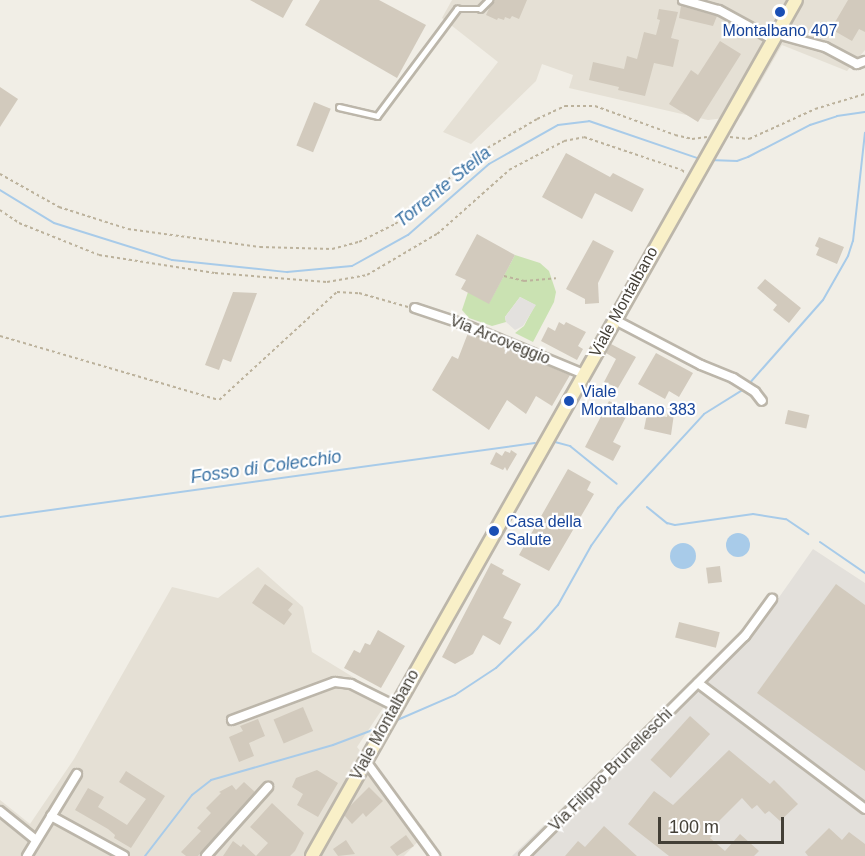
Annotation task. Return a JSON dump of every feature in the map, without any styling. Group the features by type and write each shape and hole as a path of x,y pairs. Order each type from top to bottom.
{"main road":[{"name":"Viale Montalbano","path":"312,856 615,320 693,176 796,0"}],"street":[{"path":"683,0 719,10 775,37 825,47 857,64 865,62"},
{"name":"Via Arcoveggio","path":"415,308 463,324 584,374"},
{"path":"615,320 700,365 741,383 751,389 762,401"},
{"name":"Via Filippo Brunelleschi","path":"524,856 745,636 772,600"},
{"path":"232,720 335,682 356,686 394,710"},
{"path":"698,683 865,809"},
{"path":"365,760 435,856"},
{"path":"27,856 77,774"},
{"path":"206,856 268,787"},
{"path":"0,811 36,840"},
{"path":"51,816 124,856"}],"lane":[{"path":"339,107 377,116 457,9 480,9 489,0"}],"path":[{"path":"0,174 59,207 128,228 260,247 332,249 359,242 395,224 417,208 472,157 537,118 566,106 595,105 692,139 717,136 749,139 815,109 865,94"},
{"path":"0,210 19,223 99,255 215,273 327,282 367,275 437,234 510,170 564,141 584,137 682,170 693,176"},
{"path":"504,276 524,281 556,278"},
{"path":"0,336 219,400 338,292 359,293 385,302 415,308"}],"shaded area":[{"path":"452,0 865,0 865,50 847,71 782,45 741,116 708,120 569,88 573,75 542,64 536,81 471,144 443,132 498,62 442,18"},
{"path":"520,297 536,305 523,326 515,330 506,322 505,317"},
{"path":"813,549 865,583 865,856 512,856 692,682 710,679 761,623"},
{"path":"258,567 303,607 312,652 389,699 357,747 427,832 404,856 0,856 0,800 30,824 74,759 172,587 218,598"}],"green space":[{"path":"515,255 540,263 549,271 556,292 554,302 533,342 515,333 524,326 535,305 520,297 505,317 506,322 492,326 469,318 462,310 468,292 489,303"}],"water":[{"path":"738,533 747,536 750,545 747,554 738,557 729,554 726,545 729,536"},
{"path":"683,543 692,547 696,556 692,565 683,569 674,565 670,556 674,547"}],"building":[{"path":"250,0 293,0 283,18"},
{"path":"320,0 379,0 426,25 397,78 305,25"},
{"path":"493,0 527,0 519,19 512,16 510,19 505,17 504,20 498,18 497,20 486,15"},
{"path":"848,0 865,0 865,32 859,29 852,41 831,29"},
{"path":"681,6 717,16 713,26 679,18"},
{"path":"659,9 678,12 671,38 679,40 673,67 654,63 645,96 589,80 593,62 624,69 627,56 637,59 644,32 656,35 660,20 657,19"},
{"path":"720,41 741,54 698,122 669,104 691,70 698,75"},
{"path":"0,87 18,99 0,127"},
{"path":"314,102 331,109 313,152 296,146"},
{"path":"566,153 610,177 613,173 644,189 632,212 595,193 582,219 542,197"},
{"path":"477,234 515,255 489,304 461,289 466,280 455,275"},
{"path":"819,237 844,247 837,264 816,255 819,248 815,246"},
{"path":"593,240 614,251 598,283 599,303 585,304 585,299 566,289"},
{"path":"765,279 801,308 789,323 773,310 777,305 757,288"},
{"path":"233,292 257,293 231,362 223,359 219,370 205,365"},
{"path":"559,322 564,325 566,322 586,332 578,346 583,349 577,360 541,341 548,327 555,331"},
{"path":"468,333 570,375 552,406 536,396 526,414 507,400 489,430 432,390 452,356 458,359"},
{"path":"611,344 636,357 618,388 604,382 616,359 606,353"},
{"path":"656,353 693,373 679,397 669,391 665,399 638,384"},
{"path":"609,401 629,411 613,442 621,446 613,461 585,447"},
{"path":"788,410 809,415 806,429 785,424"},
{"path":"668,412 674,414 671,435 644,429 647,414 667,417"},
{"path":"511,450 517,454 507,471 505,467 503,470 490,464 496,452 502,456 505,451 510,453"},
{"path":"568,469 591,482 587,490 594,494 549,571 519,555"},
{"path":"491,563 504,570 502,574 521,584 503,618 512,622 500,645 483,635 473,654 455,664 442,657"},
{"path":"720,566 722,582 708,584 706,568"},
{"path":"265,584 293,604 288,610 292,614 284,625 252,603"},
{"path":"836,584 865,605 865,771 757,693"},
{"path":"679,622 720,632 716,648 675,638"},
{"path":"378,630 405,646 381,688 344,668 354,650 360,653 365,643 370,645"},
{"path":"303,707 313,731 284,743 274,720"},
{"path":"690,716 710,734 671,778 651,760"},
{"path":"258,719 265,736 249,743 254,756 239,762 229,737 243,731 240,726"},
{"path":"729,750 770,784 774,780 798,804 780,821 769,811 765,814 757,805 752,809 742,798 708,832 712,836 710,838 725,851 740,834 759,851 754,856 669,856 628,824 654,791 673,805"},
{"path":"317,770 338,783 318,817 297,805 303,794 292,787 296,778"},
{"path":"126,771 165,796 131,848 114,838 115,835 108,829 75,810 88,788 104,797 98,807 127,825 146,799 119,782"},
{"path":"244,782 255,792 198,856 186,856 181,852 201,831 197,828 211,813 206,808 221,793 219,792 232,785 236,790"},
{"path":"369,787 383,801 366,817 363,813 352,824 344,815"},
{"path":"272,803 304,833 290,856 256,856 268,843 250,827"},
{"path":"604,826 637,856 565,856 578,841 585,847"},
{"path":"829,828 842,840 849,832 865,844 865,856 808,856 805,852"},
{"path":"406,835 414,846 397,856 390,847"},
{"path":"346,840 355,854 338,856 333,849"},
{"path":"233,841 241,847 243,844 256,856 223,856"}],"waterway":[{"name":"Torrente Stella","path":"709,160 737,161 810,125 837,116 865,112"},
{"name":"Torrente Stella","path":"0,190 54,223 172,260 287,272 352,266 408,235 489,164 558,125 589,121 700,159"},
{"path":"748,385 823,300 848,256 853,241 865,133"},
{"path":"395,721 455,695 496,668 537,629 558,605 591,546 618,508 704,414 744,389"},
{"name":"Fosso di Colecchio","path":"555,442 570,446 617,484"},
{"name":"Fosso di Colecchio","path":"0,517 535,443"},
{"name":"Fosso di Colecchio","path":"647,507 667,523 675,525 753,514 786,519 808,534"},
{"name":"Fosso di Colecchio","path":"820,542 865,573"},
{"path":"145,856 192,795 211,780 333,745 378,728"}],"place":[{"name":"Montalbano 407","path":"780,12"},
{"name":"Viale Montalbano 383","path":"569,401"},
{"name":"Casa della Salute","path":"494,531"}]}
